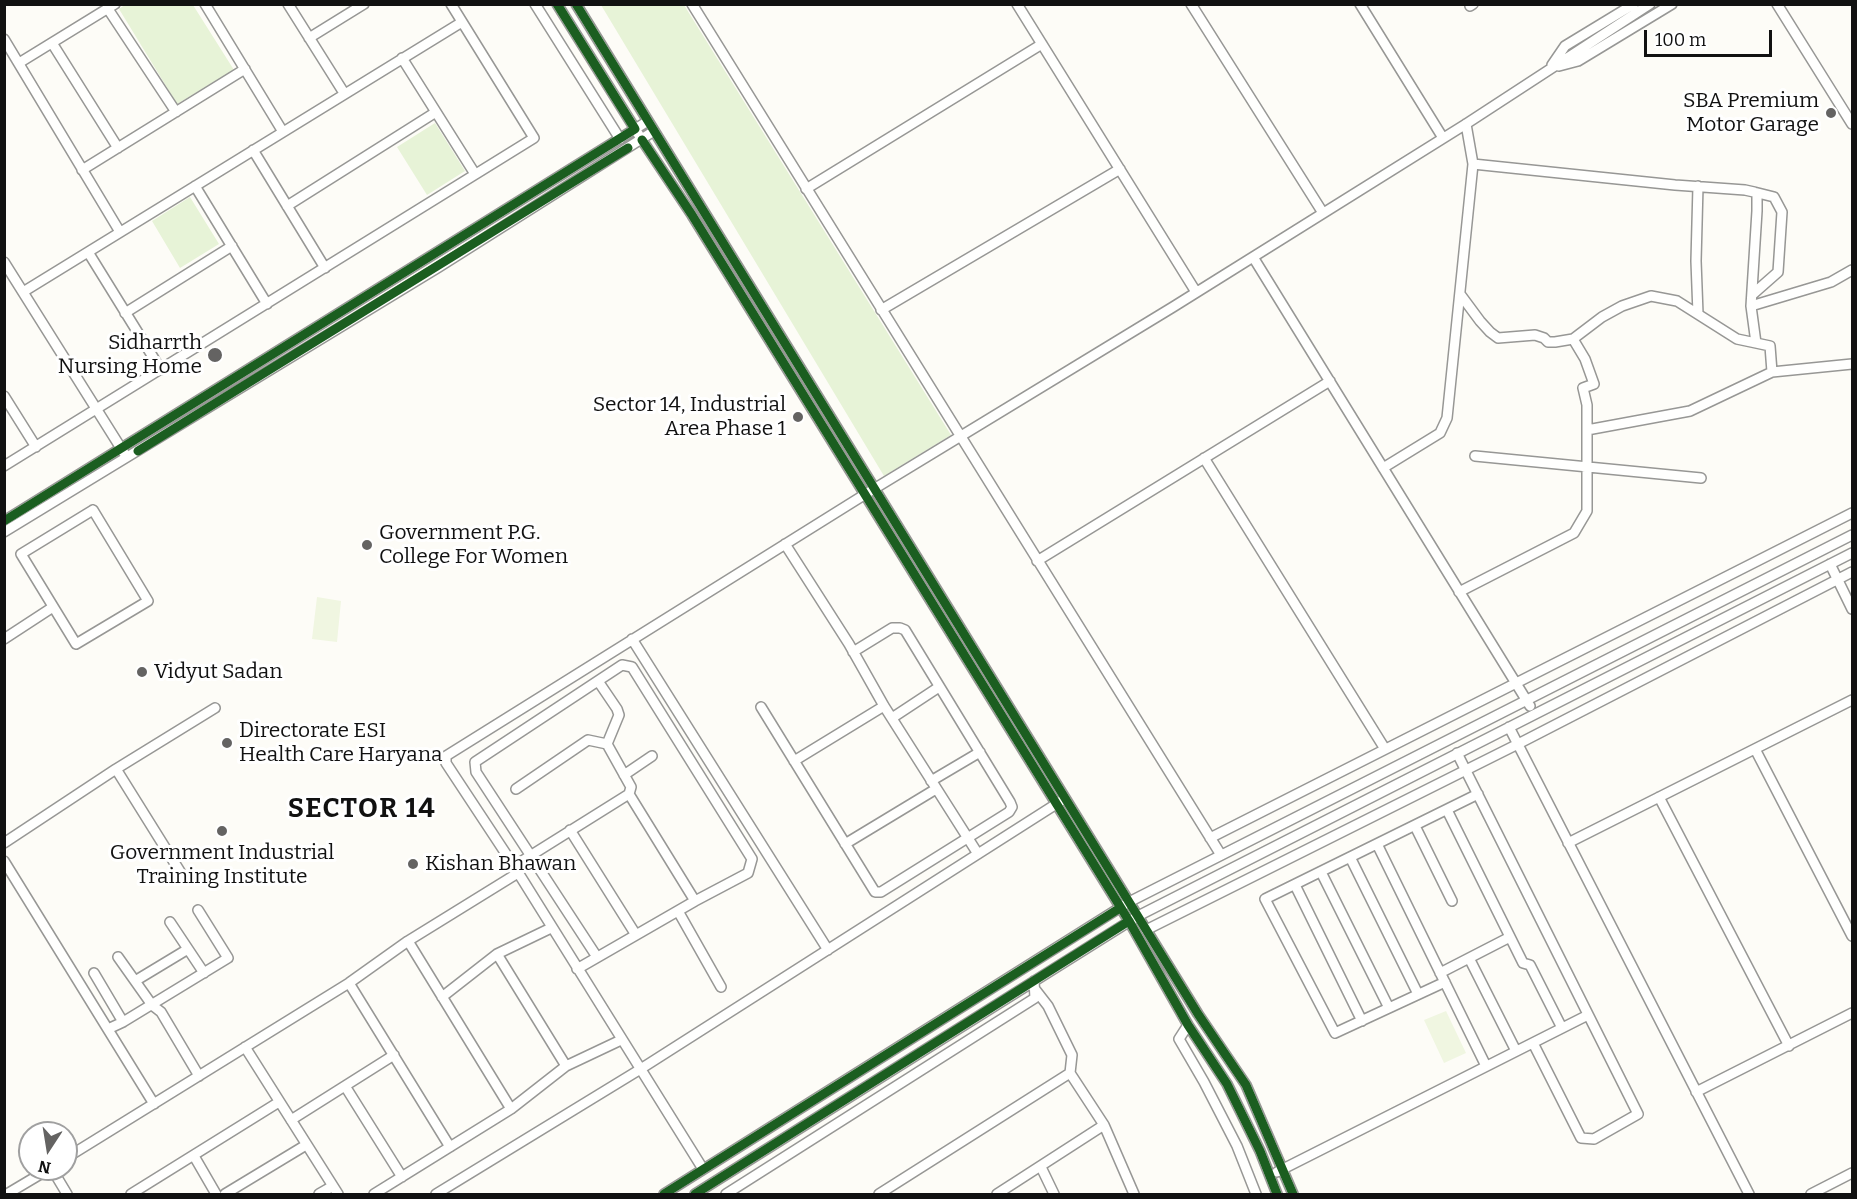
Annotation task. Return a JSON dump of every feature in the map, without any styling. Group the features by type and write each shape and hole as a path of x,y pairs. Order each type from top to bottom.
{"street":[{"path":"205,4 283,132"},
{"path":"288,4 344,93"},
{"path":"309,38 364,4"},
{"path":"4,466 98,410 534,138 451,4"},
{"path":"535,4 620,139"},
{"path":"557,4 692,215 1120,908 1146,930 1198,1014 1246,1085 1293,1194"},
{"path":"576,4 1129,902 1133,919 1188,1025 1227,1084 1260,1151 1277,1194"},
{"path":"692,4 959,437 1221,855"},
{"path":"1017,4 1196,292"},
{"path":"1191,4 1323,213"},
{"path":"1360,4 1443,138"},
{"path":"1549,69 1565,46 1634,4"},
{"path":"699,1192 700,1172 516,869 446,763 446,756 874,488 1466,124 1650,4"},
{"path":"1549,69 1578,61 1672,4"},
{"path":"1777,4 1852,124"},
{"path":"19,63 111,7 176,112"},
{"path":"23,292 462,22"},
{"path":"4,39 120,232"},
{"path":"52,43 118,147"},
{"path":"806,189 1042,44"},
{"path":"402,58 475,174"},
{"path":"82,170 244,69"},
{"path":"286,206 436,112"},
{"path":"4,532 124,453 648,121"},
{"path":"1383,468 1440,433 1447,418 1473,164 1466,124"},
{"path":"4,521 124,453 654,131"},
{"path":"253,150 325,268"},
{"path":"1473,164 1754,192 1774,198 1782,212 1778,272 1753,294"},
{"path":"881,310 1120,169"},
{"path":"195,186 267,304"},
{"path":"1698,186 1696,261 1698,314"},
{"path":"1754,192 1757,194 1757,212 1751,306 1756,343"},
{"path":"125,313 232,246"},
{"path":"88,252 161,370"},
{"path":"1253,257 1534,714"},
{"path":"4,262 124,453"},
{"path":"1751,306 1831,282 1852,270"},
{"path":"1460,294 1490,332 1498,338 1535,335 1548,342 1573,339 1602,317 1622,306 1651,296 1677,301 1737,339 1770,346 1772,372"},
{"path":"1459,592 1574,533 1587,511 1587,405 1583,388 1594,384 1585,359 1573,339"},
{"path":"1587,430 1690,411 1772,372 1852,364"},
{"path":"1037,561 1330,381"},
{"path":"4,396 36,447"},
{"path":"1475,456 1701,478"},
{"path":"1204,458 1385,749"},
{"path":"93,510 148,601 76,644 53,607 21,554 93,510"},
{"path":"1210,838 1852,513"},
{"path":"664,1194 1129,902 1527,702 1852,535"},
{"path":"784,544 978,854"},
{"path":"699,1192 1034,985 1133,919 1852,553"},
{"path":"1830,564 1852,609"},
{"path":"1146,930 1518,744 1852,572"},
{"path":"4,639 53,607"},
{"path":"761,707 875,892 881,892 1009,812 1012,807 904,630 892,628 853,652"},
{"path":"632,639 828,950"},
{"path":"577,969 748,873 752,859 632,667 622,665 475,762 476,772 597,957"},
{"path":"78,1151 349,983 516,869 531,855 629,794 631,787 608,744 619,715 598,681"},
{"path":"892,718 939,687"},
{"path":"1568,843 1852,700"},
{"path":"794,761 884,706"},
{"path":"4,843 116,769 215,708"},
{"path":"1509,726 1749,1194"},
{"path":"516,789 588,740 608,744"},
{"path":"1755,749 1852,936"},
{"path":"845,844 980,752"},
{"path":"1457,753 1638,1114 1594,1139 1581,1138 1533,1043"},
{"path":"624,775 652,756"},
{"path":"116,769 184,878"},
{"path":"629,794 695,901"},
{"path":"1478,794 1265,899 1335,1033 1418,994 1469,958 1510,937"},
{"path":"1659,797 1789,1046"},
{"path":"436,1194 639,1070 1065,798"},
{"path":"1447,810 1523,963 1530,965 1562,1028"},
{"path":"1415,826 1452,901"},
{"path":"570,830 636,935"},
{"path":"1377,844 1486,1066"},
{"path":"1350,857 1418,994"},
{"path":"4,861 154,1104"},
{"path":"1321,872 1389,1008"},
{"path":"1294,885 1362,1021"},
{"path":"108,1029 228,958 198,910"},
{"path":"678,911 721,987"},
{"path":"170,922 204,973"},
{"path":"442,997 497,954 551,928"},
{"path":"408,941 511,1109"},
{"path":"135,981 188,949"},
{"path":"497,954 566,1066"},
{"path":"118,957 152,1005 161,1012 199,1076"},
{"path":"1469,958 1515,1051"},
{"path":"94,973 123,1022"},
{"path":"349,983 450,1147"},
{"path":"1034,985 1048,1006 1072,1055 1070,1073 1104,1125 1134,1194"},
{"path":"726,1194 1035,998 1034,985"},
{"path":"1696,1092 1852,1013"},
{"path":"1270,1176 1588,1015"},
{"path":"1188,1025 1179,1039 1237,1146 1256,1194"},
{"path":"374,1194 511,1109 566,1066 621,1040"},
{"path":"245,1047 336,1190 319,1194"},
{"path":"291,1120 394,1055"},
{"path":"879,1194 1070,1073"},
{"path":"345,1086 402,1177"},
{"path":"131,1194 279,1102"},
{"path":"997,1194 1104,1125"},
{"path":"225,1194 306,1145"},
{"path":"194,1156 216,1194"},
{"path":"1041,1167 1054,1194"},
{"path":"1811,1194 1828,1191 1852,1173"},
{"path":"8,1194 30,1181"},
{"path":"58,1181 67,1194"},
{"path":"146,1185 152,1194"}],"green space":[{"path":"126,4 193,5 234,70 177,104 119,9"},
{"path":"601,5 684,5 951,435 884,476"},
{"path":"435,123 465,171 427,195 397,147"},
{"path":"190,197 219,244 180,268 152,221"},
{"path":"317,597 341,601 337,642 312,639"},
{"path":"1446,1011 1466,1053 1444,1063 1424,1020"}],"cycle path":[{"path":"4,521 635,129 557,4"},
{"path":"576,4 1198,1014 1246,1085 1293,1194"},
{"path":"642,140 692,215 1129,921 1188,1025 1227,1084 1260,1151 1277,1194"},
{"path":"138,451 628,148"},
{"path":"664,1194 1120,908"},
{"path":"695,1194 1129,921"}],"place":[{"name":"SBA Premium Motor Garage","path":"1831,113"},
{"name":"Sidharrth Nursing Home","path":"215,355"},
{"name":"Sector 14, Industrial Area Phase 1","path":"798,417"},
{"name":"Government P.G. College For Women","path":"367,545"},
{"name":"Vidyut Sadan","path":"142,672"},
{"name":"Directorate ESI Health Care Haryana","path":"227,743"},
{"name":"Government Industrial Training Institute","path":"222,831"},
{"name":"Kishan Bhawan","path":"413,864"}],"district":[{"name":"SECTOR 14","path":"362,809"}]}
